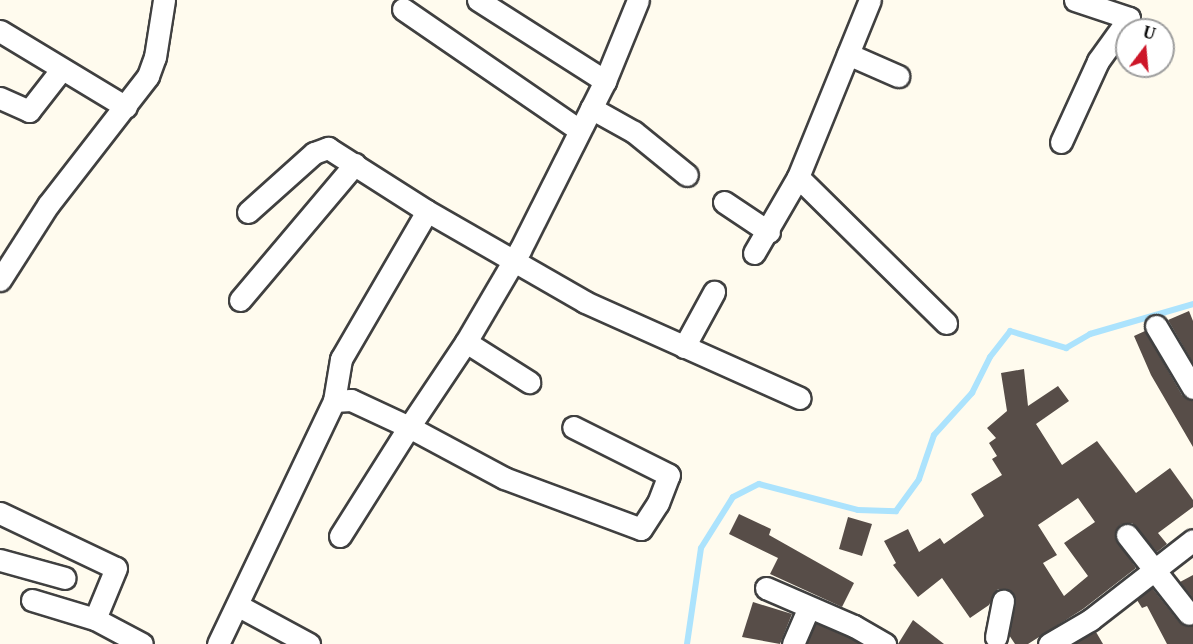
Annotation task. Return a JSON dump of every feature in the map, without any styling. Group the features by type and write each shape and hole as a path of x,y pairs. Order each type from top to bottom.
{"street":[{"path":"0,280 48,205 126,107 153,65 164,0"},
{"path":"478,0 605,81"},
{"path":"340,536 466,342 513,262 605,81 638,0"},
{"path":"754,253 769,232 798,177 870,0"},
{"path":"1060,142 1098,61 1134,9 1075,0"},
{"path":"403,9 579,130"},
{"path":"0,32 126,107"},
{"path":"848,54 898,76"},
{"path":"0,98 28,111 61,70"},
{"path":"591,108 634,132 687,175"},
{"path":"248,212 323,147 355,164 427,211 513,262 585,302 800,398"},
{"path":"240,300 355,164"},
{"path":"798,177 946,323"},
{"path":"724,202 769,232"},
{"path":"218,644 334,401 341,359 427,211"},
{"path":"684,347 714,292"},
{"path":"1156,326 1193,388"},
{"path":"466,342 529,382"},
{"path":"334,401 351,400 409,427 504,478 641,529 658,503 669,475 573,427"},
{"path":"0,513 116,568 116,578 95,619"},
{"path":"1127,535 1189,614"},
{"path":"1049,644 1090,620 1193,540"},
{"path":"0,560 65,578"},
{"path":"766,588 885,644"},
{"path":"32,600 95,619 142,644"},
{"path":"995,642 1003,601"},
{"path":"237,605 309,644"},
{"path":"793,644 809,607"}],"building":[{"path":"1189,311 1193,321 1193,363 1168,320"},
{"path":"1145,331 1182,395 1193,401 1193,447 1151,375 1134,336"},
{"path":"1024,369 1028,406 1058,386 1069,401 1036,424 1062,465 1097,441 1136,493 1170,468 1193,500 1193,507 1158,533 1167,544 1157,552 1132,523 1120,525 1115,537 1136,568 1083,609 1028,644 1015,644 1009,635 1016,603 1011,591 998,589 989,605 970,618 942,578 918,597 893,565 896,563 884,541 908,529 919,552 940,538 944,544 984,516 971,494 1002,475 992,459 997,456 989,443 996,438 987,428 1007,411 1001,373","holes":["1078,498 1095,522 1064,543 1088,576 1064,596 1043,563 1057,555 1038,525"]},
{"path":"739,514 771,529 769,535 854,583 842,607 770,574 778,558 729,534"},
{"path":"848,517 872,524 862,556 839,549"},
{"path":"1193,575 1193,598 1180,582"},
{"path":"1152,588 1179,622 1193,626 1193,644 1167,644 1147,606 1142,608 1137,600"},
{"path":"753,602 792,614 780,644 742,637"},
{"path":"913,620 944,644 898,644"},
{"path":"816,623 848,637 860,644 807,644"},
{"path":"1096,632 1103,644 1074,644"}],"waterway":[{"path":"687,644 701,548 733,497 759,484 858,510 896,511 919,479 934,435 972,393 990,357 1010,331 1066,348 1090,334 1193,304"}]}
